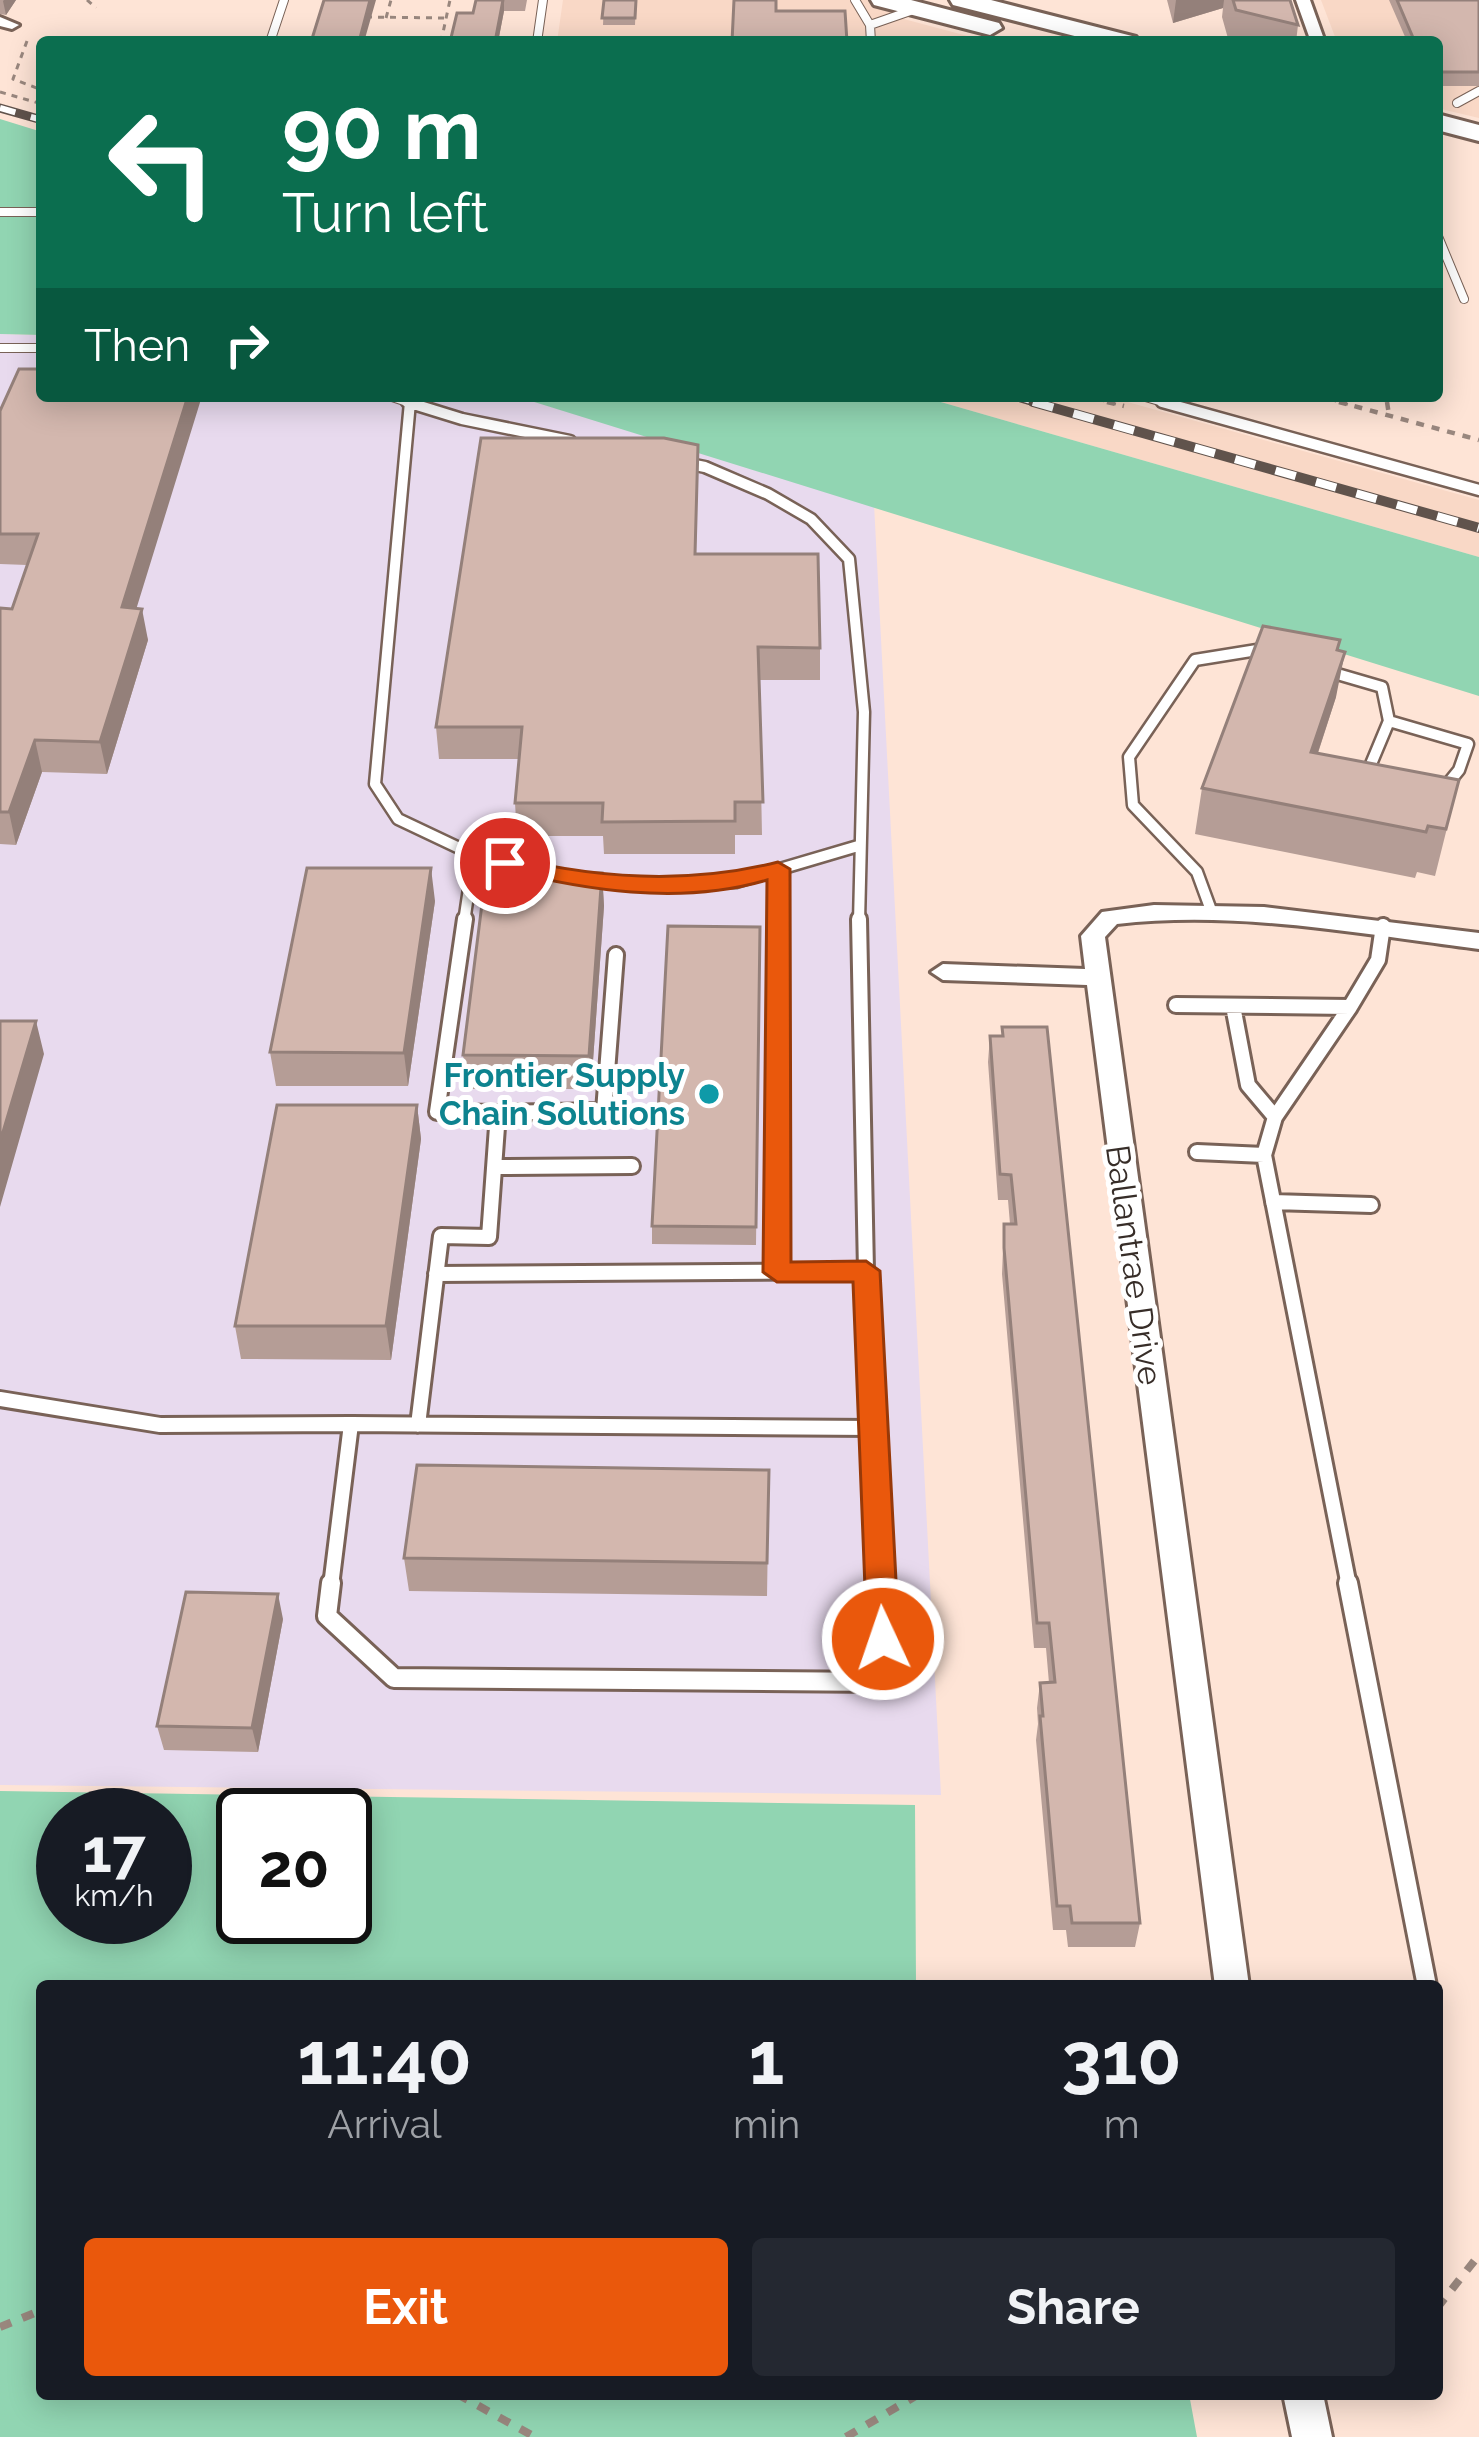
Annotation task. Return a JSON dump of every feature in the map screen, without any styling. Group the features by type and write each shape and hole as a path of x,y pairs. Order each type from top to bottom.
{"main road":[{"path":"883,0 916,9 972,6 1101,36"},
{"path":"972,6 1031,36"},
{"path":"1447,113 1479,133"},
{"path":"1443,146 1479,155"}],"street":[{"path":"1303,0 1316,36"},
{"name":"Ballantrae Drive","path":"1231,1980 1093,936 1110,917 1154,912 1383,926 1479,941"},
{"path":"943,972 1095,977"},
{"path":"1304,2400 1312,2437"}],"lane":[{"path":"272,36 284,0"},
{"path":"538,36 543,0"},
{"path":"855,0 871,36"},
{"path":"870,25 916,9"},
{"path":"1447,113 1479,91"},
{"path":"0,212 36,212"},
{"path":"1443,249 1463,299"},
{"path":"0,361 3,348 36,348"},
{"path":"407,402 462,419 589,444"},
{"path":"1164,402 1479,490"},
{"path":"410,403 375,784 398,819 474,855 568,879 647,884 736,882 858,846"},
{"path":"351,1424 327,1616 394,1678 885,1682 866,1271 858,846 864,712 849,559 811,519 768,494 705,467 666,459"},
{"path":"1212,913 1197,872 1133,805 1130,757 1195,660 1257,650 1278,656"},
{"path":"1320,668 1382,686 1389,721 1364,780 1384,785"},
{"path":"1389,721 1468,744"},
{"path":"1423,795 1443,791 1459,770 1468,744 1479,734"},
{"path":"474,855 437,1112 604,1111 616,955"},
{"path":"777,1272 778,869"},
{"path":"1383,926 1384,949 1274,1117 1264,1155 1426,1980"},
{"path":"1175,1005 1350,1007"},
{"path":"1233,1006 1248,1085 1274,1117"},
{"path":"418,1425 441,1236 489,1237 498,1113"},
{"path":"1196,1151 1264,1155"},
{"path":"495,1167 632,1166"},
{"path":"1273,1202 1371,1205"},
{"path":"436,1274 866,1271"},
{"path":"0,1400 160,1425 873,1428"}],"path":[{"path":"87,0 96,8"},
{"path":"386,17 391,0"},
{"path":"442,36 450,0"},
{"path":"365,17 446,18"},
{"path":"6,23 30,35 13,80 36,88"},
{"path":"0,92 36,102"},
{"path":"1110,402 1125,406"},
{"path":"1341,402 1479,440"},
{"path":"1387,402 1389,415"},
{"path":"1443,2300 1479,2255"},
{"path":"0,2327 36,2312"},
{"path":"468,2400 535,2437"},
{"path":"846,2437 909,2400"}],"shaded area":[{"path":"563,0 875,0 898,6 900,18 968,36 558,36"},
{"path":"1321,0 1479,0 1479,118 1443,109 1443,36 1335,36"},
{"path":"0,334 36,335 36,402 535,402 874,504 941,1795 0,1785"},
{"path":"941,402 1128,402 1479,500 1479,557"}],"green space":[{"path":"0,119 36,130 36,335 0,334"},
{"path":"534,402 941,402 1479,557 1479,696"},
{"path":"0,1791 36,1792 36,1944 192,1944 192,1794 216,1794 216,1944 372,1944 372,1797 915,1805 916,1980 36,1980 36,2400 1190,2400 1197,2437 0,2437"}],"building":[{"path":"324,0 370,0 361,36 313,36"},
{"path":"476,0 503,0 496,36 451,36 457,13 473,13"},
{"path":"604,0 636,0 635,18 602,18"},
{"path":"734,0 776,0 776,11 845,11 847,36 732,36"},
{"path":"1233,0 1290,0 1298,25 1236,10"},
{"path":"1397,0 1479,0 1479,72 1443,72 1443,36 1412,36"},
{"path":"19,369 36,369 36,402 186,402 122,607 142,609 100,742 35,740 9,812 0,812 0,608 12,609 38,534 0,534 0,411"},
{"path":"481,438 664,438 698,445 695,554 818,554 820,648 758,647 763,802 735,802 735,821 602,822 603,803 515,803 522,727 436,727"},
{"path":"1263,626 1340,640 1337,650 1345,652 1311,752 1459,780 1446,829 1428,826 1426,832 1202,788"},
{"path":"307,868 431,868 404,1053 270,1052"},
{"path":"486,872 602,873 589,1056 463,1055"},
{"name":"Frontier Supply Chain Solutions","path":"668,926 760,927 756,1227 652,1226"},
{"path":"0,1021 36,1021 0,1142"},
{"path":"1002,1027 1047,1027 1140,1923 1072,1923 1070,1906 1057,1906 1040,1716 1040,1683 1055,1682 1049,1623 1037,1623 1004,1248 1004,1224 1016,1224 1011,1175 1000,1174 990,1036 1003,1036"},
{"path":"277,1105 417,1105 386,1326 235,1326"},
{"path":"417,1465 769,1470 767,1563 404,1558"},
{"path":"186,1592 278,1594 252,1728 157,1726"}],"railway":[{"path":"0,108 36,118"},
{"path":"1033,402 1479,528"},
{"path":"1034,402 1044,405"}],"place":[{"name":"Frontier Supply Chain Solutions","path":"709,1094"}],"route":[{"path":"505,863 568,879 667,885 736,882 778,869 777,1272 866,1271 883,1639"}]}
